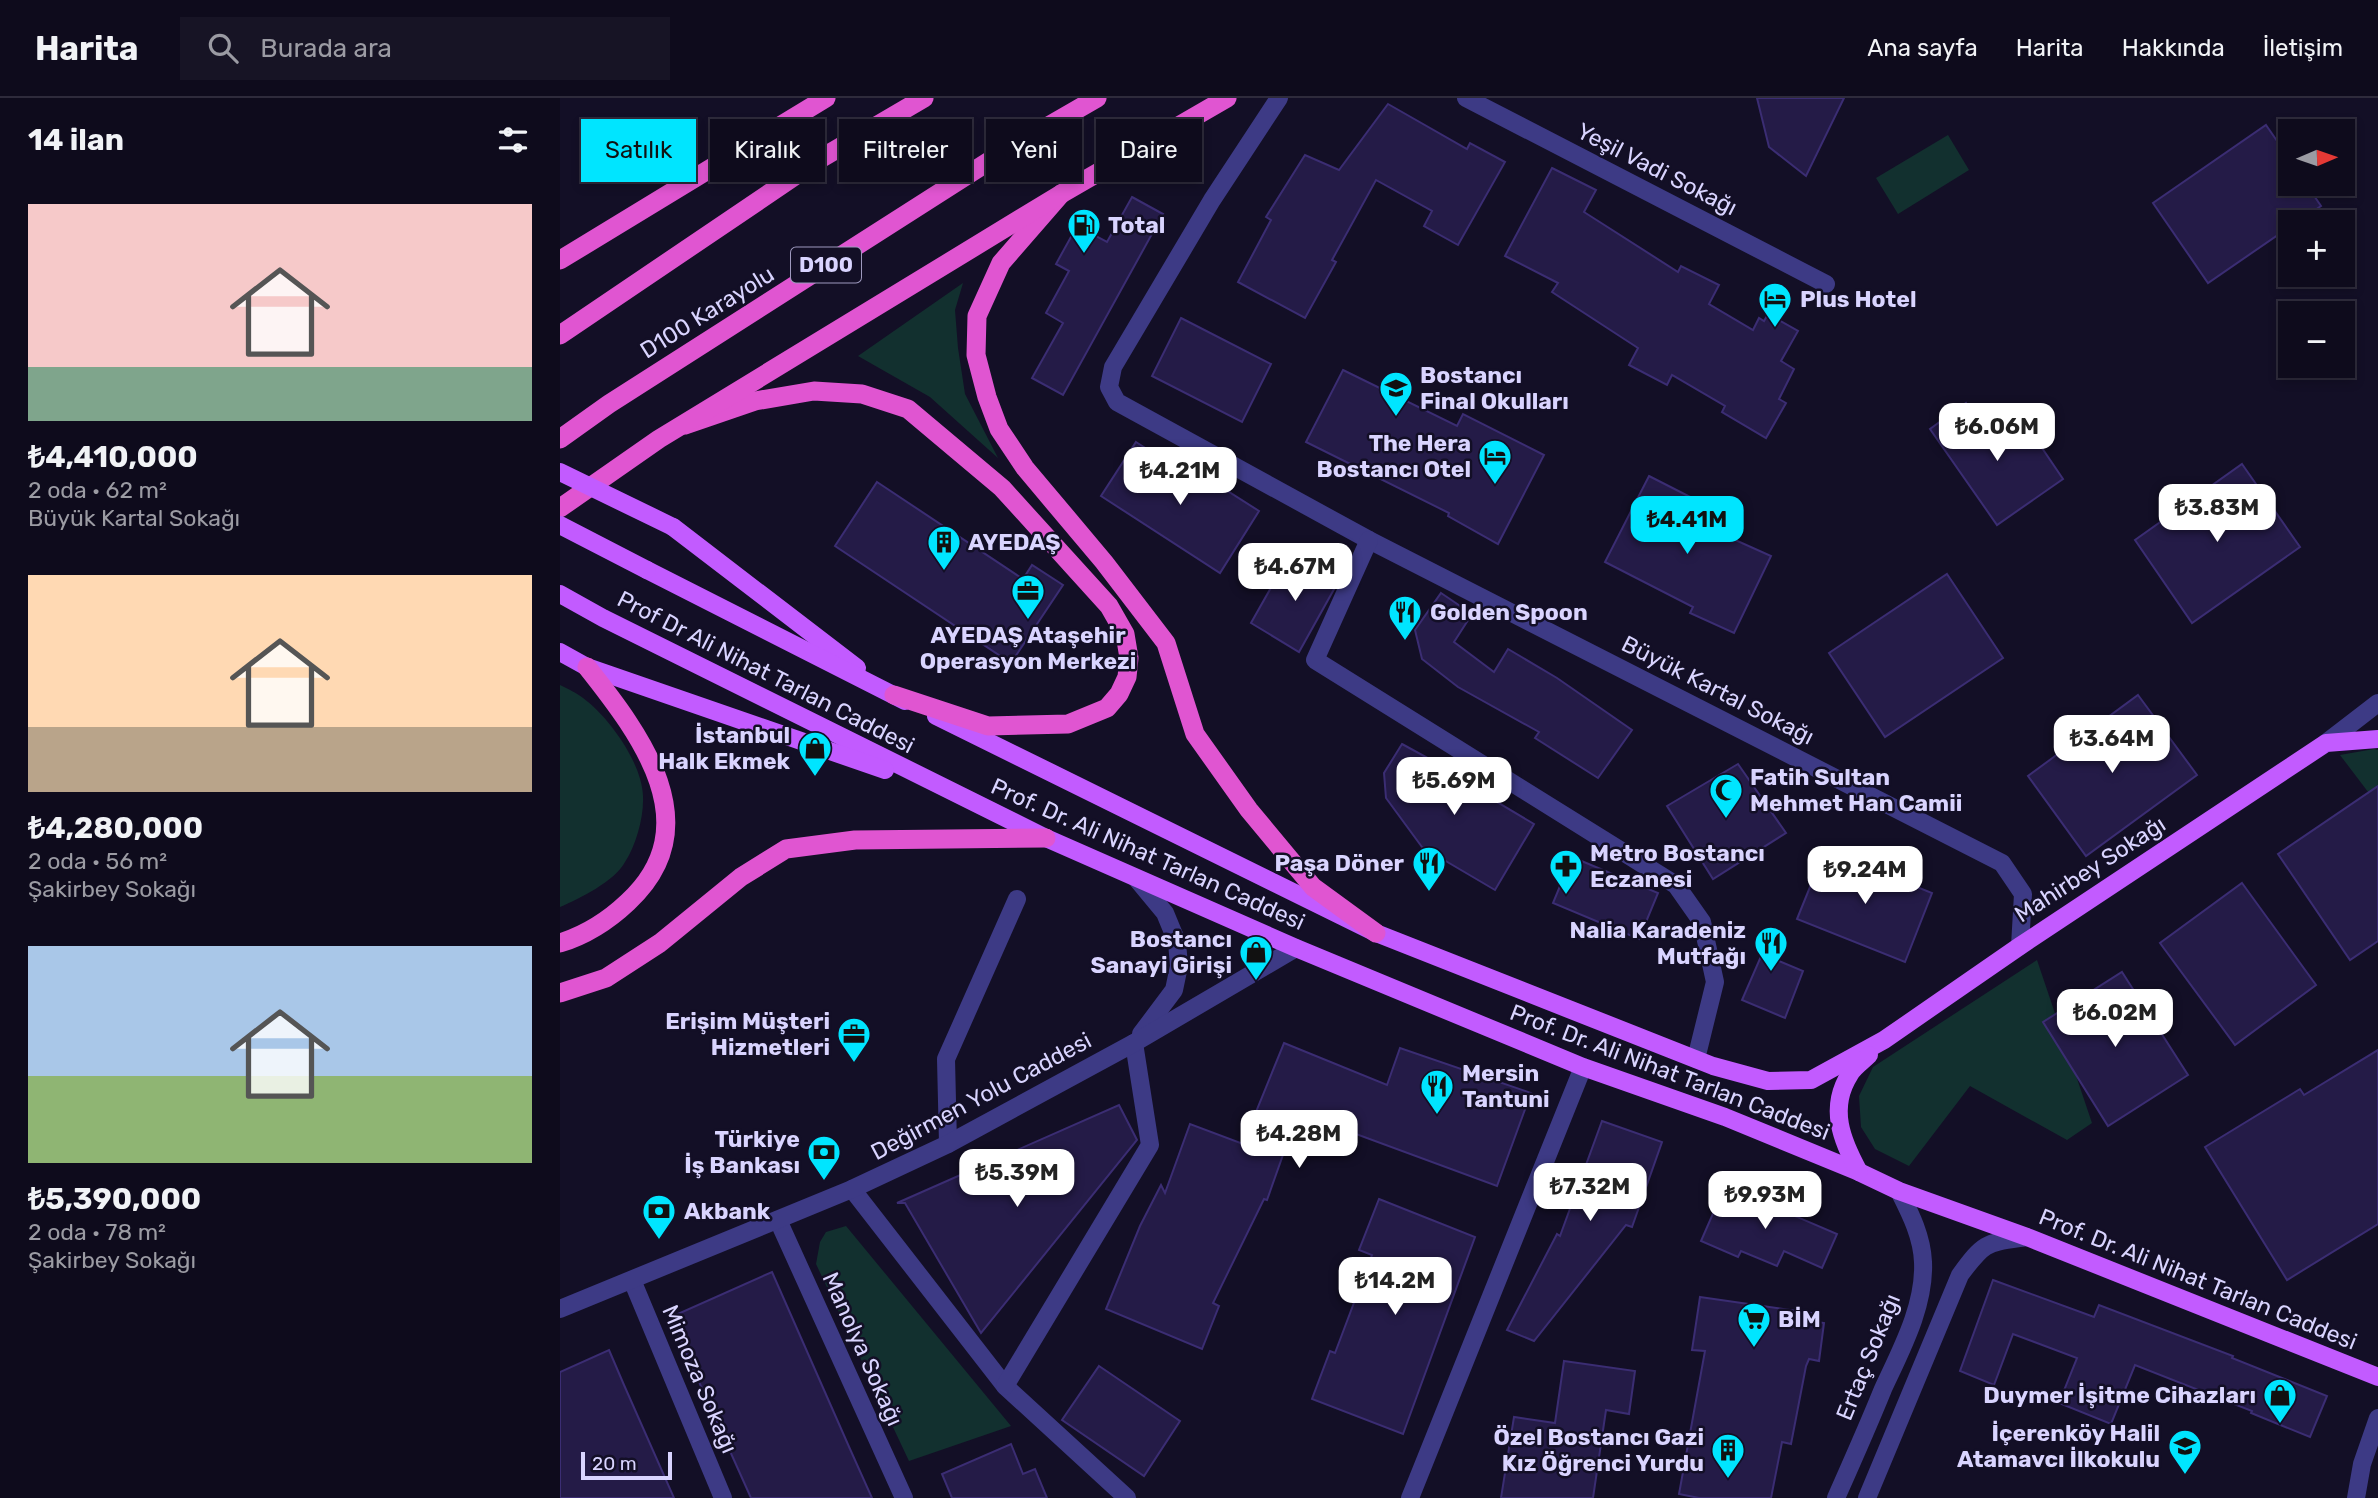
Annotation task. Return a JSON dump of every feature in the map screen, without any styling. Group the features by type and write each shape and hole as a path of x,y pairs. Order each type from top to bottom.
{"highway":[{"path":"560,260 826,98"},
{"path":"560,335 820,159 923,98"},
{"name":"D100 Karayolu","path":"560,439 608,404 1005,151 1097,98"},
{"path":"560,508 659,439 1060,194 1227,98"},
{"path":"1060,194 1001,262 977,316 976,355 999,429 1025,468 1104,562 1166,643 1195,734 1249,810 1313,887 1376,933"},
{"path":"685,425 755,401 814,391 862,394 908,409 1002,488 1109,606 1125,634 1129,658 1127,677 1119,694 1107,708 1068,723 988,726 894,695"},
{"path":"560,943 587,933 631,900 651,877 664,847 664,809 657,774 649,754 620,708 587,667"},
{"path":"560,993 606,978 660,943 741,877 786,849 855,840 1046,838"}],"main road":[{"path":"560,471 673,527 894,695"},
{"name":"Prof. Dr. Ali Nihat Tarlan Caddesi","path":"560,525 894,695 1376,933 1696,1059 1768,1081 1811,1080 1884,1040"},
{"name":"Prof Dr Ali Nihat Tarlan Caddesi","path":"560,593 603,618 952,793"},
{"path":"560,652 587,667 952,793"},
{"name":"Mahirbey Sokağı","path":"1884,1040 2020,946 2326,743 2378,739"},
{"name":"Prof. Dr. Ali Nihat Tarlan Caddesi","path":"952,793 1046,838 1296,948 1583,1067 1725,1117 1899,1191 2027,1237 2378,1377"},
{"path":"1859,1172 1844,1145 1838,1121 1839,1100 1850,1074 1884,1040"}],"street":[{"path":"1279,98 1212,200 1120,355 1113,367 1109,387 1117,402 1369,540 1315,660 1676,885 1702,922 1715,982 1696,1059"},
{"name":"Yeşil Vadi Sokağı","path":"1466,98 1826,284"},
{"name":"Büyük Kartal Sokağı","path":"1369,540 2001,863 2023,894 2020,946"},
{"name":"Mahirbey Sokağı","path":"2326,743 2378,703"},
{"path":"1005,1386 1150,1145 1134,1043 1174,990 1179,966 1177,942 1165,913 1136,878"},
{"path":"948,1144 946,1059 1017,899"},
{"name":"Değirmen Yolu Caddesi","path":"560,1309 852,1189 948,1144 1134,1043 1296,948"},
{"path":"1410,1498 1583,1067"},
{"path":"852,1189 1005,1386 1127,1498"},
{"name":"Ertaç Sokağı","path":"1836,1498 1908,1333 1919,1297 1923,1264 1921,1246 1899,1191"},
{"name":"Manolya Sokağı","path":"778,1220 904,1498"},
{"path":"1867,1498 1960,1275 1973,1257 1989,1243 2027,1237"},
{"name":"Mimoza Sokağı","path":"632,1280 723,1498"},
{"path":"2356,1498 2362,1464 2378,1418"}],"green space":[{"path":"1948,135 1969,170 1898,214 1876,178"},
{"path":"963,283 955,310 965,394 998,458 930,397 858,356"},
{"path":"560,685 593,706 613,729 637,769 643,796 641,822 636,839 620,869 596,889 560,907"},
{"path":"2378,750 2378,805 2340,755"},
{"path":"2037,960 2092,1123 2067,1140 1970,1086 1909,1166 1875,1149 1861,1127 1859,1096 1873,1067"},
{"path":"846,1226 1011,1426 909,1461 816,1264 820,1242 826,1232"}],"building":[{"path":"1757,98 1844,98 1806,176 1769,147"},
{"path":"1388,104 1467,149 1470,143 1505,162 1458,245 1424,226 1432,211 1376,180 1332,260 1336,262 1305,318 1238,282 1271,220 1266,217 1305,155 1339,170"},
{"path":"2266,125 2278,142 2278,196 2314,196 2321,206 2315,210 2278,210 2278,235 2208,283 2153,203"},
{"path":"1552,168 1596,190 1584,212 1678,272 1681,266 1719,285 1709,304 1753,330 1759,318 1764,321 1768,314 1798,331 1781,361 1794,369 1779,399 1786,403 1766,438 1722,412 1725,406 1672,375 1667,385 1629,365 1638,348 1552,292 1558,283 1505,256"},
{"path":"1132,197 1163,214 1063,395 1032,378 1063,323 1046,313 1069,271 1056,264 1077,226 1107,242"},
{"path":"1181,318 1271,364 1242,422 1152,376"},
{"path":"1343,370 1457,426 1463,414 1544,455 1498,544 1448,516 1449,513 1306,442"},
{"path":"1966,403 1992,442 2023,420 2063,479 1997,525 1930,429"},
{"path":"1136,442 1214,492 1218,485 1259,511 1220,573 1101,496"},
{"path":"2242,464 2300,547 2192,623 2135,540"},
{"path":"1649,476 1704,504 1695,522 1771,556 1734,633 1690,613 1693,607 1605,562"},
{"name":"AYEDAŞ","path":"877,482 1023,579 1032,565 1063,585 1011,663 835,546"},
{"path":"1290,554 1338,582 1299,652 1251,623"},
{"path":"1947,574 2003,658 1885,737 1829,653"},
{"path":"1441,593 1472,614 1454,642 1494,672 1508,649 1557,678 1632,730 1598,778 1535,738 1539,732 1458,687 1422,659 1415,630"},
{"path":"2138,695 2197,775 2086,856 2028,776"},
{"path":"1402,744 1457,774 1455,777 1534,824 1495,890 1422,847 1386,798 1384,773"},
{"name":"Fatih Sultan Mehmet Han Camii","path":"1738,764 1786,833 1713,879 1667,806"},
{"path":"2378,786 2378,941 2350,960 2278,854"},
{"path":"1825,850 1932,893 1905,962 1797,919"},
{"path":"1572,857 1658,893 1639,939 1553,903"},
{"path":"2242,883 2316,985 2235,1045 2160,943"},
{"path":"1762,954 1803,971 1785,1018 1742,1000"},
{"path":"2122,972 2188,1075 2108,1126 2043,1022"},
{"path":"1284,1043 1387,1085 1400,1048 1531,1093 1497,1186 1329,1124 1325,1133 1295,1121 1267,1200 1264,1199 1213,1303 1219,1306 1202,1349 1106,1309 1140,1226 1161,1185 1165,1193 1190,1124 1243,1144"},
{"path":"2378,1050 2378,1224 2287,1280 2205,1147 2300,1089 2304,1095"},
{"path":"1119,1105 1137,1140 981,1333 905,1203 897,1203"},
{"path":"1602,1121 1662,1142 1632,1227 1626,1225 1534,1341 1507,1330 1557,1234 1560,1236"},
{"path":"1725,1186 1837,1234 1822,1268 1784,1251 1777,1266 1741,1251 1738,1257 1701,1241"},
{"path":"1379,1199 1475,1237 1403,1434 1312,1399 1330,1351 1335,1353 1372,1255 1359,1250"},
{"path":"772,1272 872,1498 751,1498 686,1353 671,1317"},
{"path":"1993,1280 2094,1317 2099,1305 2233,1356 2232,1358 2327,1396 2310,1437 2135,1365 2111,1424 2059,1403 2077,1358 2013,1334 1994,1385 1960,1371"},
{"path":"1700,1297 1819,1314 1818,1322 1824,1323 1819,1361 1809,1359 1806,1366 1791,1444 1782,1442 1771,1498 1699,1498 1679,1494 1705,1351 1692,1350"},
{"path":"609,1350 674,1498 560,1498 560,1372"},
{"path":"1564,1361 1635,1371 1629,1414 1606,1410 1593,1498 1501,1498 1514,1417 1555,1423"},
{"path":"1099,1366 1180,1421 1144,1476 1062,1420"},
{"path":"1011,1444 1023,1474 1035,1469 1047,1498 952,1498 942,1474"}],"place":[{"name":"Total","path":"1084,255"},
{"name":"Plus Hotel","path":"1775,329"},
{"name":"Bostancı Final Okulları","path":"1396,418"},
{"name":"The Hera Bostancı Otel","path":"1495,486"},
{"name":"AYEDAŞ","path":"944,572"},
{"name":"AYEDAŞ Ataşehir Operasyon Merkezi","path":"1028,621"},
{"name":"Golden Spoon","path":"1405,642"},
{"name":"İstanbul Halk Ekmek","path":"815,778"},
{"name":"Fatih Sultan Mehmet Han Camii","path":"1726,820"},
{"name":"Paşa Döner","path":"1429,893"},
{"name":"Metro Bostancı Eczanesi","path":"1566,896"},
{"name":"Nalia Karadeniz Mutfağı","path":"1771,973"},
{"name":"Bostancı Sanayi Girişi","path":"1256,982"},
{"name":"Erişim Müşteri Hizmetleri","path":"854,1064"},
{"name":"Mersin Tantuni","path":"1437,1116"},
{"name":"Türkiye İş Bankası","path":"824,1182"},
{"name":"Akbank","path":"659,1241"},
{"name":"BİM","path":"1754,1349"},
{"name":"Duymer İşitme Cihazları","path":"2280,1425"},
{"name":"İçerenköy Halil Atamavcı İlkokulu","path":"2185,1476"},
{"name":"Özel Bostancı Gazi Kız Öğrenci Yurdu","path":"1728,1480"}]}
